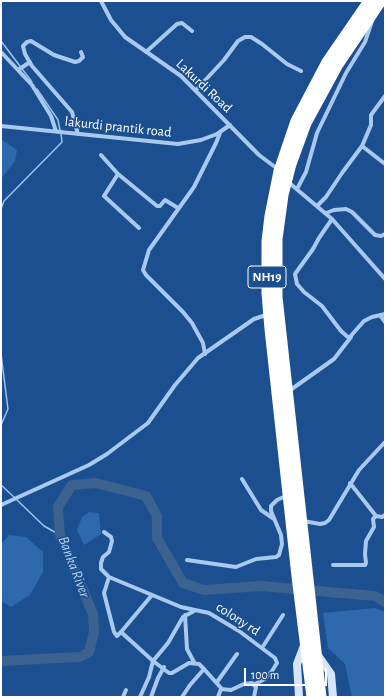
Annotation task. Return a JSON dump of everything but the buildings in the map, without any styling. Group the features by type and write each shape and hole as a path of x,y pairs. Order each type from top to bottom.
{"highway":[{"name":"NH19","path":"321,697 317,654 309,628 297,576 269,314 267,241 271,209 279,171 294,126 311,90 327,62 369,1"},
{"name":"NH19","path":"312,697 305,643 309,628 308,574 277,297 277,246 283,196 299,140 315,104 336,66 381,1"}],"street":[{"name":"Lakurdi Road","path":"100,1 117,29 124,37 181,76 259,155 279,171"},
{"path":"297,189 306,172 317,133 328,109 346,73 365,42 372,25 373,12"},
{"path":"146,52 178,24 182,23 192,31"},
{"path":"196,90 224,60 238,41 245,37 252,37 287,64 301,71"},
{"path":"78,134 72,112 30,62 23,49 25,44 29,41 35,42 54,55 75,62 79,61 83,57 81,52"},
{"path":"1,52 19,69 40,96 54,122 57,131"},
{"path":"19,69 30,62"},
{"path":"317,206 326,197 362,146 371,125 371,115 385,96"},
{"name":"lakurdi prantik road","path":"1,126 178,144 201,140 220,132 230,125"},
{"path":"204,354 203,343 192,324 183,312 162,293 143,270 149,250 194,187 220,132"},
{"path":"362,146 385,164"},
{"path":"101,155 118,174 157,206 160,206 165,200 178,208"},
{"path":"118,174 104,196 139,228"},
{"path":"287,180 332,219 385,279"},
{"path":"326,213 334,210 346,209 352,212 375,235 381,236 385,234"},
{"path":"332,219 294,277 297,284 304,292 322,306 348,338 351,337"},
{"path":"1,505 89,465 108,454 148,423 186,371 204,354 254,319 269,314"},
{"path":"287,392 334,359 364,322 383,314 385,322"},
{"path":"302,521 325,523 329,520 359,470 385,442"},
{"path":"242,479 261,510 274,519"},
{"path":"350,483 376,516 382,517 385,515"},
{"path":"187,560 236,567 256,559 276,557 279,555 282,544 281,535 271,511 273,502 288,495"},
{"path":"333,565 365,565 366,541 374,527 373,519 376,516"},
{"path":"104,532 112,539 109,552 103,557 101,562 101,569 109,577 104,593 115,635 121,632 152,595"},
{"name":"colony rd","path":"109,577 194,611 203,611 218,618 262,648 275,658 277,664 268,676 255,684"},
{"path":"140,697 149,677 153,661 168,644 185,615 194,611"},
{"path":"262,648 283,614"},
{"path":"185,615 187,649 194,662 204,669 217,682 222,690"},
{"path":"121,632 153,661 164,667 167,671 172,673 189,662 194,662"},
{"path":"299,697 297,664 305,643"},
{"path":"217,682 237,654"},
{"path":"317,654 331,674 333,697"},
{"path":"151,697 164,667"},
{"path":"182,697 204,669"},
{"path":"218,697 219,691 231,690 244,684 255,684 254,697"},
{"path":"123,697 126,690"}],"shaded area":[{"path":"1,139 17,150 15,161 1,179"},
{"path":"89,512 99,513 101,534 84,545 77,530 82,517"},
{"path":"9,535 26,537 43,552 43,572 30,595 11,607 1,601 1,544"},
{"path":"375,608 385,612 385,697 352,697 345,664 328,648 323,613"}],"waterway":[{"path":"1,41 32,82"},
{"path":"37,89 58,120 60,130"},
{"path":"1,209 4,201 62,142 61,134"},
{"path":"1,354 8,409 1,425"},
{"name":"Banka River","path":"1,661 80,657 89,652 94,632 93,614 60,535 58,507 72,485 96,483 146,496 157,516 157,538 183,583 204,590 261,586 375,596 385,602"},
{"path":"1,485 14,497"},
{"path":"17,500 44,526 60,535"}]}
